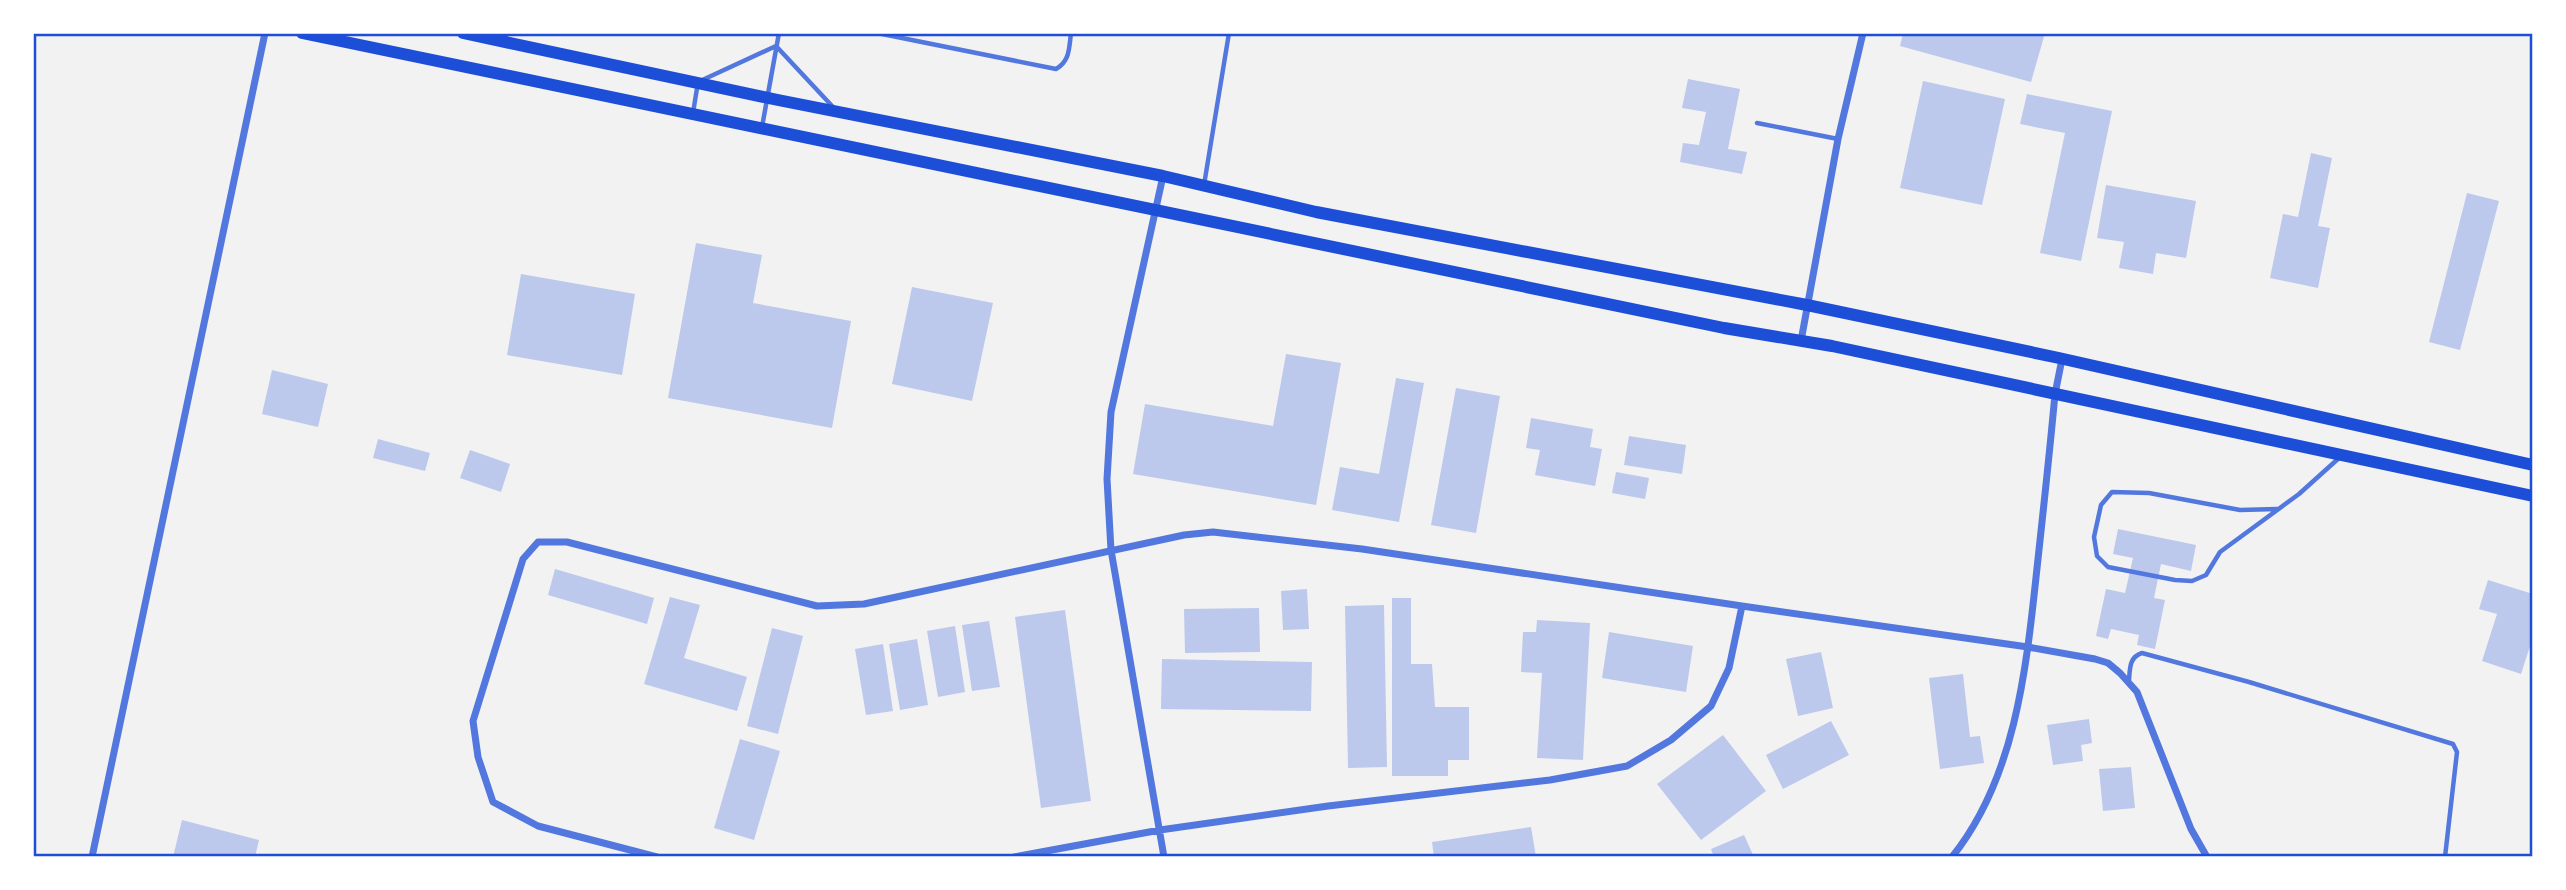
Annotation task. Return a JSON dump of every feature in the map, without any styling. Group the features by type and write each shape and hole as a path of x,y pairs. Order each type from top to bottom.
{"main road":[{"path":"302,33 1698,323 1801,341 2533,496"},
{"path":"463,33 1163,176 1315,212 1807,305 2062,359 2533,466"}],"street":[{"path":"92,857 265,33"},
{"path":"1801,341 1839,139 1863,33"},
{"path":"1163,176 1111,412 1107,479 1111,550 1164,857"},
{"path":"1951,857 1969,835 2004,762 2028,647 2062,359"},
{"path":"657,857 538,826 494,802 478,757 473,721 523,559 538,542 567,542 817,606 864,604 1197,533 1230,533 1362,549 2028,647 2108,663 2129,680 2146,710 2191,829 2207,857"},
{"path":"1014,857 1160,830 1328,806 1550,780 1627,765 1671,740 1711,706 1729,668 1742,606"}],"lane":[{"path":"761,128 779,33"},
{"path":"877,33 1056,69 1064,64 1068,55 1071,33"},
{"path":"1204,186 1229,33"},
{"path":"692,116 698,82 776,46"},
{"path":"776,46 836,110"},
{"path":"1757,123 1839,139"},
{"path":"2277,509 2240,510 2149,493 2112,492 2101,505 2094,537 2097,556 2108,567 2192,581 2206,575 2220,551 2299,494 2342,456"},
{"path":"2129,680 2132,661 2136,655 2142,653 2249,682 2453,744 2457,752 2445,857"}],"building":[{"path":"1903,33 2045,33 2031,82 1900,46"},
{"path":"1688,79 1740,89 1728,149 1747,152 1742,174 1680,162 1683,143 1699,145 1706,112 1682,108"},
{"path":"1923,81 2005,99 1982,205 1900,188"},
{"path":"2027,94 2112,111 2081,261 2040,253 2065,133 2020,124"},
{"path":"2311,153 2332,158 2318,226 2330,228 2318,288 2270,278 2283,214 2298,217"},
{"path":"2106,185 2196,201 2186,258 2156,253 2153,274 2119,268 2124,242 2097,238"},
{"path":"2467,193 2499,201 2460,350 2429,342"},
{"path":"696,243 762,255 753,303 851,321 832,428 668,398"},
{"path":"521,274 635,294 622,375 507,355"},
{"path":"912,287 993,303 972,401 892,384"},
{"path":"1286,354 1341,363 1316,505 1133,474 1145,404 1273,426"},
{"path":"272,370 328,384 318,427 262,414"},
{"path":"1396,378 1424,383 1399,522 1332,510 1340,467 1379,474"},
{"path":"1456,388 1500,396 1476,533 1431,525"},
{"path":"1531,418 1593,429 1590,447 1602,449 1595,486 1535,475 1540,450 1526,448"},
{"path":"1629,436 1686,445 1682,474 1624,465"},
{"path":"378,439 430,453 425,471 373,458"},
{"path":"470,450 510,464 501,492 460,478"},
{"path":"1616,472 1649,478 1645,499 1612,493"},
{"path":"2118,529 2196,545 2191,571 2161,564 2154,598 2165,600 2155,649 2137,645 2139,635 2111,629 2108,639 2096,636 2106,589 2125,593 2133,558 2113,554"},
{"path":"555,569 654,598 647,624 548,595"},
{"path":"2488,580 2533,594 2533,637 2521,674 2482,661 2497,614 2479,609"},
{"path":"1307,589 1309,629 1283,630 1281,591"},
{"path":"670,597 700,605 684,658 747,677 737,711 644,684"},
{"path":"1392,598 1411,598 1411,664 1432,664 1435,707 1469,707 1469,760 1448,760 1448,776 1392,776"},
{"path":"1384,605 1387,767 1348,768 1345,606"},
{"path":"1259,608 1260,652 1185,653 1184,609"},
{"path":"1065,610 1091,801 1041,808 1015,617"},
{"path":"1537,620 1590,623 1583,760 1537,758 1542,673 1521,672 1523,632 1536,632"},
{"path":"989,621 1000,687 972,691 962,625"},
{"path":"955,626 965,692 938,697 927,631"},
{"path":"772,628 803,636 778,734 747,726"},
{"path":"1609,632 1693,646 1686,692 1602,678"},
{"path":"917,639 928,705 900,710 889,644"},
{"path":"883,644 893,711 866,715 855,649"},
{"path":"1821,652 1833,708 1798,716 1786,659"},
{"path":"1162,659 1312,662 1311,711 1161,709"},
{"path":"1963,674 1970,737 1980,736 1984,763 1940,769 1929,678"},
{"path":"2089,719 2092,743 2081,745 2083,761 2053,765 2047,725"},
{"path":"1831,721 1849,755 1783,789 1766,755"},
{"path":"1723,735 1766,791 1701,840 1657,784"},
{"path":"740,739 780,751 754,840 714,828"},
{"path":"2131,767 2135,808 2103,811 2099,769"},
{"path":"182,820 259,840 255,857 173,857"},
{"path":"1531,827 1536,857 1434,857 1432,842"},
{"path":"1744,835 1754,857 1714,857 1711,849"}]}
